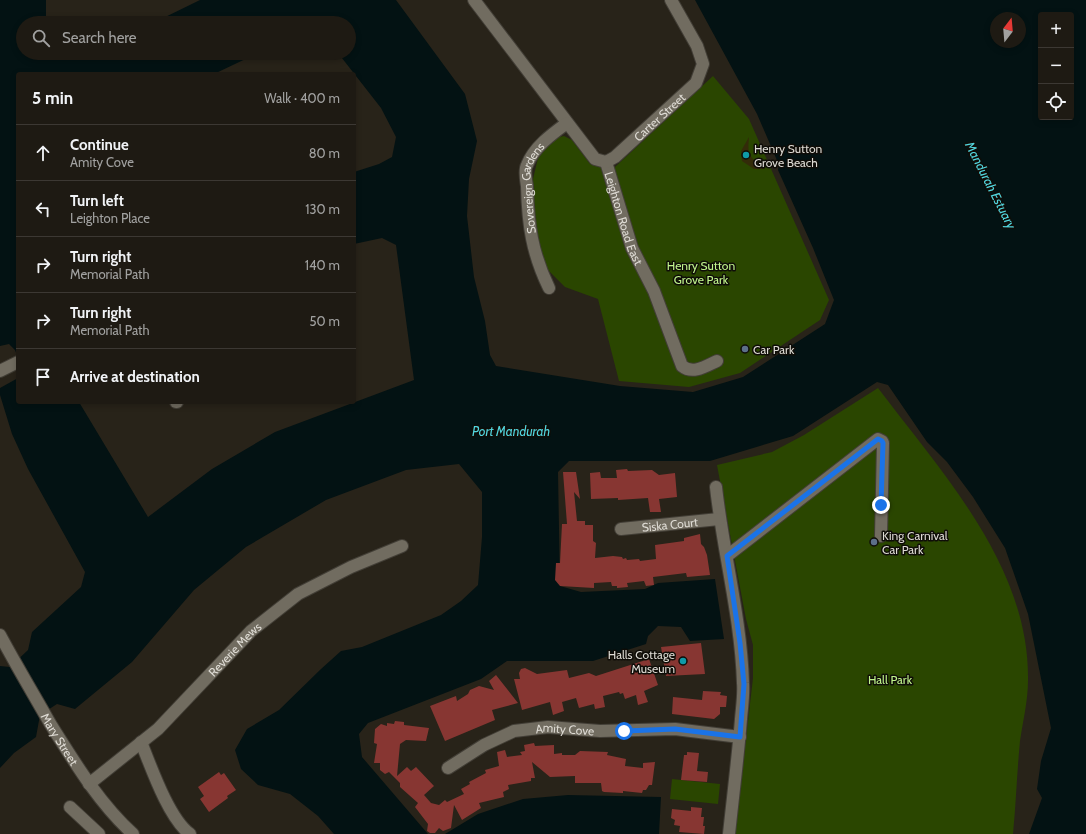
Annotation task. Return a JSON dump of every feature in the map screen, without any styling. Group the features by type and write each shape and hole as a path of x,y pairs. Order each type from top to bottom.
{"street":[{"name":"Leighton Road East","path":"474,0 595,159 606,162 632,248 654,291 682,366 686,370 693,371 717,361"},
{"name":"Carter Street","path":"606,162 616,157 696,83 703,64 697,46 672,0"},
{"name":"Sovereign Gardens","path":"549,288 539,268 532,245 527,206 526,166 546,138 567,124"},
{"path":"2,370 16,363"},
{"path":"727,556 878,439 883,443 881,536"},
{"path":"716,487 719,519 727,556 740,643 744,684 740,737 729,834"},
{"name":"Siska Court","path":"621,528 719,519"},
{"name":"Reverie Mews","path":"89,784 158,730 251,631 298,594 351,567 402,546"},
{"name":"Mary Street","path":"0,635 47,718 89,784 123,825 133,834"},
{"name":"Amity Cove","path":"448,768 484,745 514,731 548,727 608,731 675,729 740,737"},
{"path":"141,742 167,803 186,831 190,834"},
{"path":"70,807 99,834"}],"green space":[{"name":"Henry Sutton Grove Park","path":"713,76 749,119 829,300 820,320 740,373 689,387 619,381 598,299 565,287 543,265 535,237 533,179 538,158 546,144 555,138 564,136 572,140 590,164 615,167"},
{"name":"Hall Park","path":"878,388 955,488 999,561 1015,599 1025,639 1028,688 1020,741 1013,834 735,834 753,678 753,645 746,619 717,465 772,452 804,435"},
{"path":"672,779 720,784 718,804 670,799"}],"sand":[{"name":"Henry Sutton Grove Beach","path":"749,137 750,155 755,161 759,163 763,162 764,169 754,169 742,161 741,151"}],"water":[{"path":"0,0 46,0 46,16 16,16 16,60 243,60 218,72 16,72 16,353 9,344 0,346"},
{"path":"200,0 396,0 465,94 477,141 469,179 467,216 474,277 485,321 490,355 496,366 620,386 693,392 743,377 825,324 834,300 813,248 778,170 779,165 757,114 695,0 1086,0 1086,834 1029,834 1042,798 1037,789 1041,761 1051,728 1028,614 1005,548 973,497 947,462 927,442 888,385 877,382 793,436 710,461 569,461 558,472 560,586 581,592 645,589 658,583 715,579 724,639 690,641 681,627 658,626 648,636 646,644 593,661 507,661 481,679 368,723 359,734 362,757 428,834 334,834 318,816 290,794 258,785 241,769 235,750 247,729 279,710 341,651 362,647 441,615 461,601 478,585 482,537 482,492 459,464 406,470 326,500 246,547 194,590 132,662 75,709 57,704 40,715 36,737 14,753 0,768 0,666 10,667 28,650 32,632 81,587 85,572 28,469 12,434 0,395 0,388 16,379 16,404 80,404 148,517 212,469 275,432 350,404 356,404 356,402 414,380 396,245 382,238 356,244 356,171 379,164 392,157 396,137 381,108 356,76 356,72 353,72 343,60 356,60 356,16 167,16"},
{"path":"568,795 661,797 659,834 445,834 478,814 523,799"}],"building":[{"path":"627,469 628,471 652,470 659,475 675,473 677,497 659,499 661,512 650,512 648,498 618,500 618,498 591,499 590,473 600,472 601,478 617,478 616,470"},
{"path":"563,472 576,472 580,499 574,492 577,521 585,521 585,525 593,525 593,541 596,543 595,558 613,556 622,557 623,559 626,558 627,560 639,559 640,561 656,559 655,545 684,541 684,538 700,534 701,544 707,555 710,575 687,577 686,573 653,577 654,585 646,586 644,581 627,583 628,587 617,588 617,586 612,586 611,582 594,583 594,588 560,586 555,580 556,563 560,563 562,524 567,524"},
{"name":"Halls Cottage Museum","path":"701,643 705,674 666,676 661,647"},
{"path":"649,659 658,685 644,691 648,702 638,705 636,695 625,699 623,693 620,694 619,692 603,696 605,707 595,709 594,704 579,708 576,698 562,702 564,711 553,715 550,702 522,710 514,679 520,679 519,673 521,669 525,668 537,674 567,670 569,678 589,673 596,676"},
{"path":"496,675 518,703 492,710 495,720 445,741 430,706 456,696 457,701 468,694 470,690 479,686 494,690 489,681"},
{"path":"703,691 721,692 720,695 727,696 726,707 720,707 720,714 714,719 672,714 673,697 702,700"},
{"path":"395,721 404,722 404,725 429,728 426,741 406,740 400,744 397,776 407,767 411,771 416,767 434,786 424,795 431,803 439,805 445,800 447,802 464,794 461,789 470,784 469,782 486,773 485,770 499,766 497,752 505,750 507,757 522,755 520,752 525,751 524,745 534,743 535,746 554,745 554,754 562,753 562,755 575,755 580,751 608,752 607,755 626,759 625,766 643,768 643,763 655,762 652,785 649,785 646,790 643,790 642,793 623,791 623,793 604,792 602,791 601,783 575,783 575,776 550,777 532,762 535,778 531,778 531,781 508,785 509,789 503,792 504,797 479,803 481,808 462,820 454,805 451,828 443,831 439,828 435,833 430,833 427,831 428,824 415,807 418,803 400,787 400,783 389,772 385,774 380,770 380,763 374,763 377,744 374,743 375,729 381,724 387,726 387,723 394,724"},
{"path":"687,752 699,753 697,771 708,772 707,782 681,780 684,755 687,755"},
{"path":"219,772 221,775 224,773 236,790 209,812 200,799 204,796 198,787"},
{"path":"691,807 702,808 701,817 704,817 704,834 679,832 680,826 674,825 675,820 671,818 672,809 691,811"}],"place":[{"name":"Henry Sutton Grove Beach","path":"746,155"},
{"name":"Car Park","path":"745,349"},
{"name":"King Carnival Car Park","path":"874,542"},
{"name":"Halls Cottage Museum","path":"683,661"}],"route":[{"path":"624,731 675,729 740,737 744,684 740,643 727,556 874,440 878,439 883,443 881,505"}],"water label":[{"name":"Mandurah Estuary","path":"991,185"},
{"name":"Port Mandurah","path":"511,431"}]}
